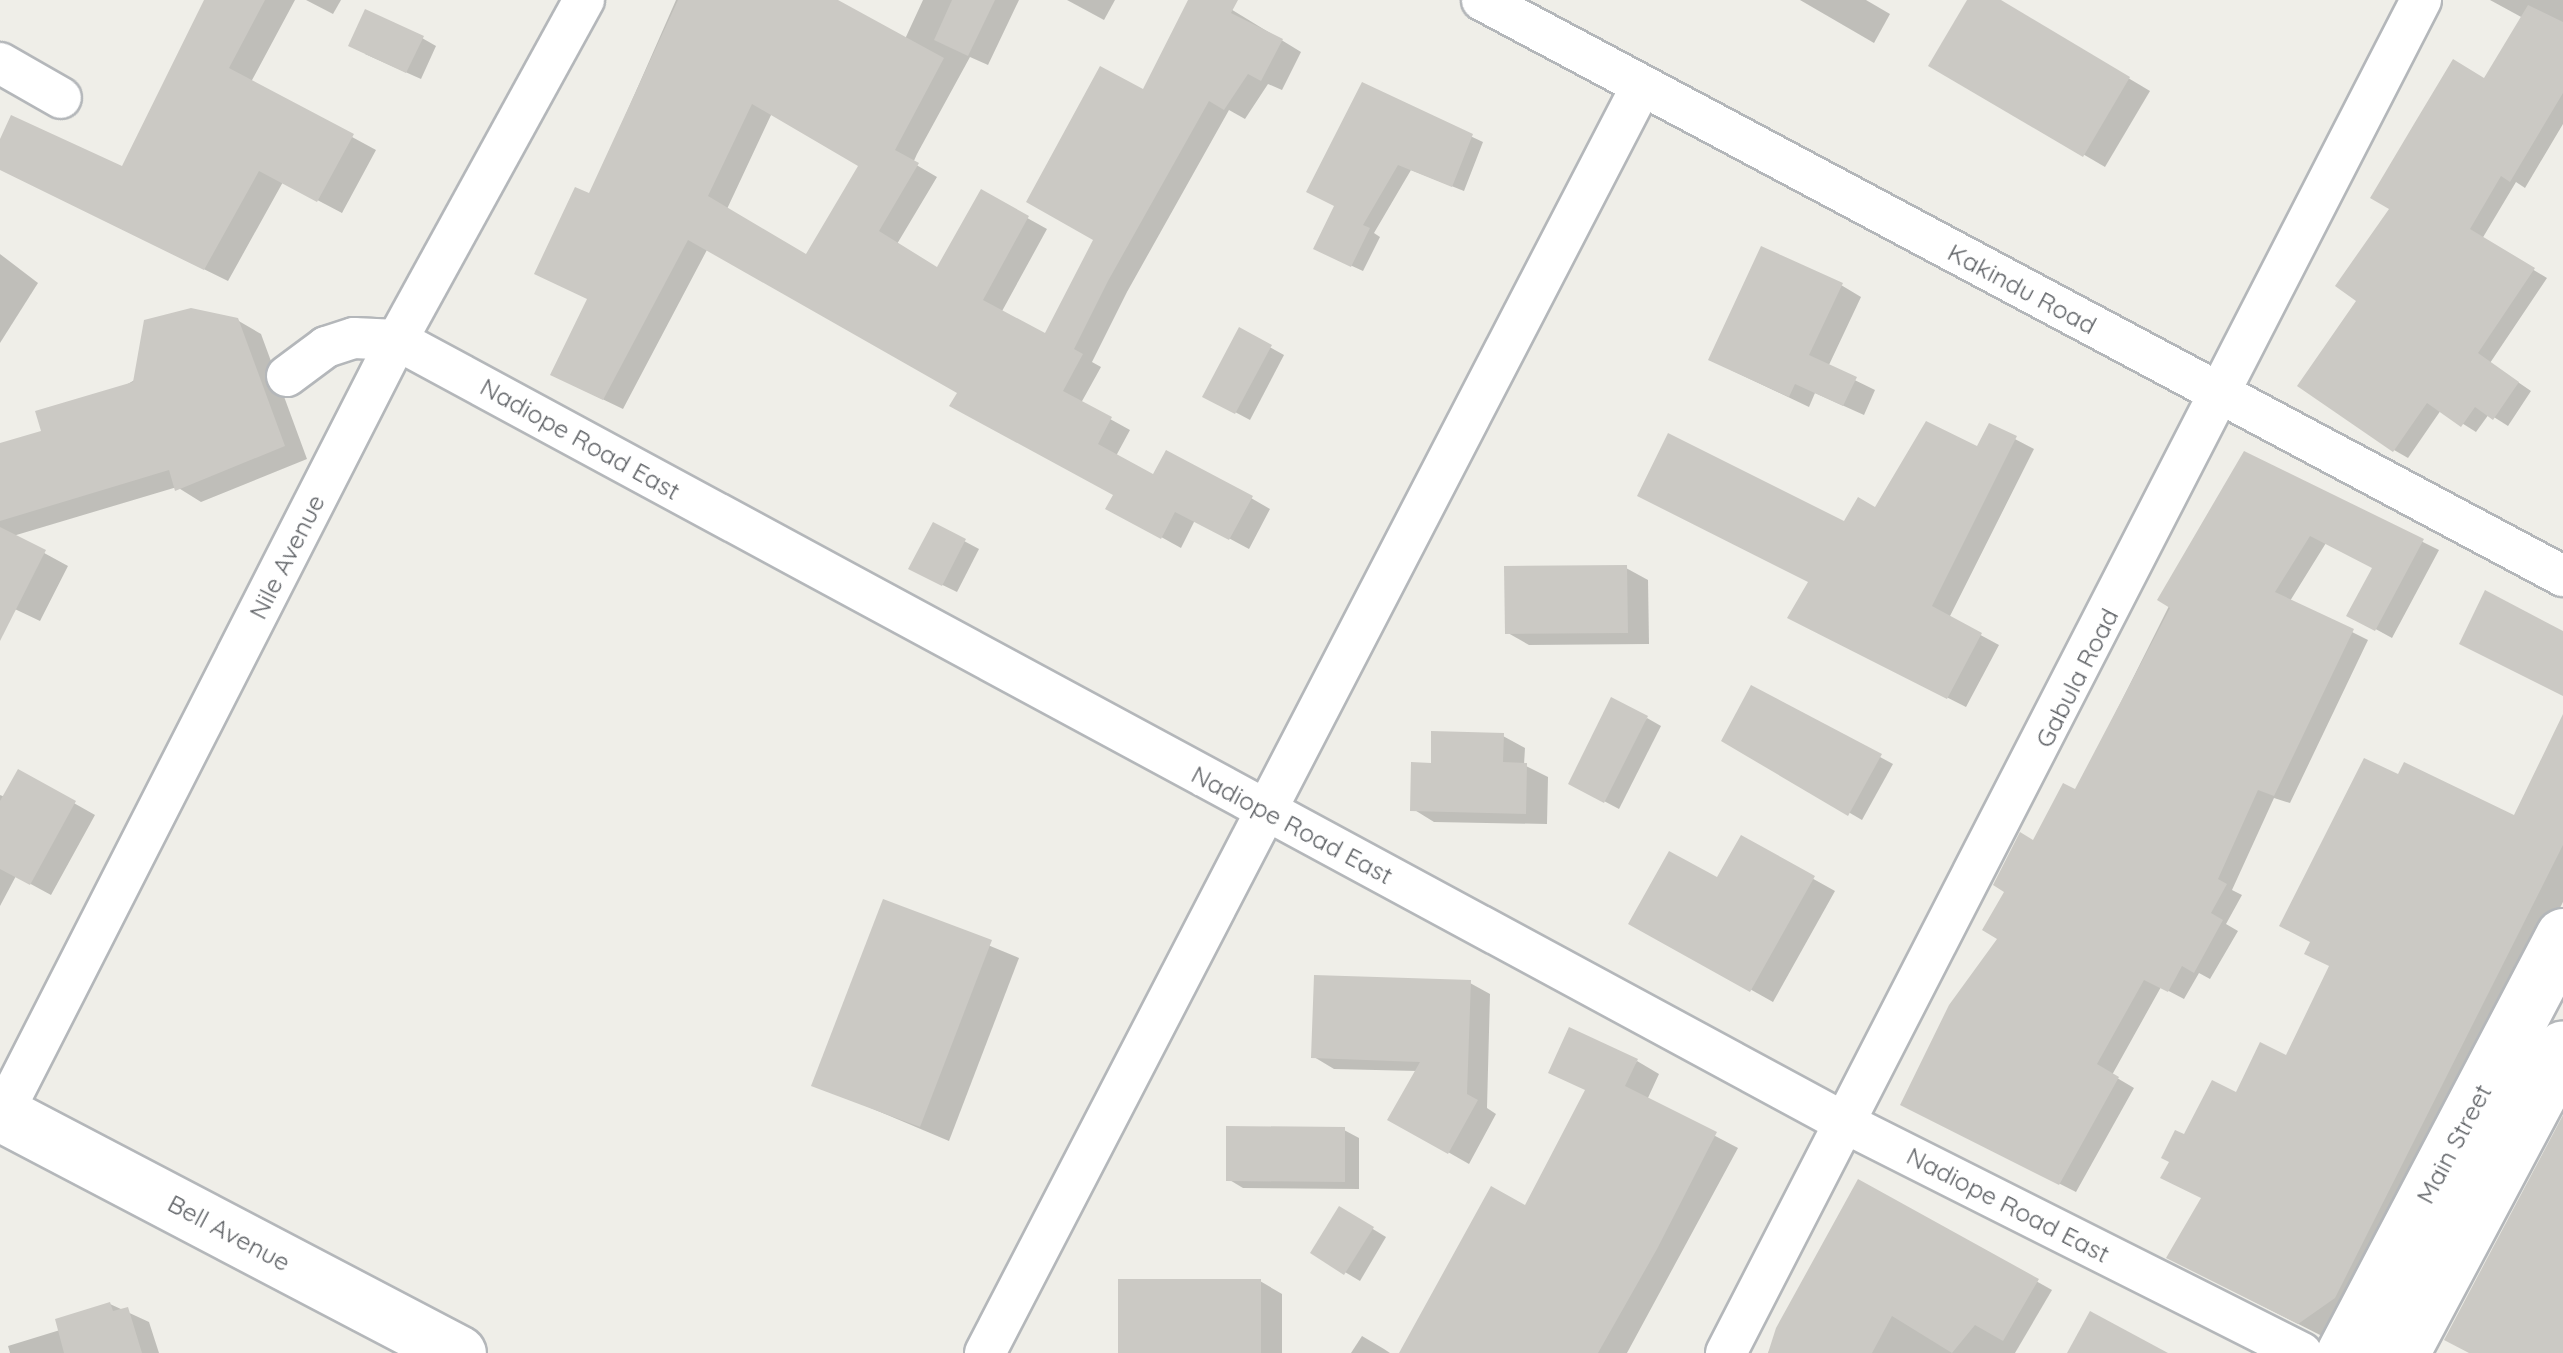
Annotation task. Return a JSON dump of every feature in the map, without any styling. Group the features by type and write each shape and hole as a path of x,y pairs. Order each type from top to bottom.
{"street":[{"name":"Nile Avenue","path":"1,1115 398,340 584,0"},
{"name":"Kakindu Road","path":"1482,0 2563,576"},
{"name":"Gabula Road","path":"1726,1353 2222,395 2421,0"},
{"path":"0,63 61,98"},
{"path":"985,1353 1641,86"},
{"name":"Nadiope Road East","path":"287,376 326,347 354,338 398,340 1847,1124 2302,1353"},
{"name":"Main Street","path":"2344,1353 2563,936"},
{"name":"Main Street","path":"2401,1353 2563,1048"},
{"name":"Bell Avenue","path":"1,1115 458,1353"}],"building":[{"path":"204,0 265,0 229,68 354,134 317,202 259,171 204,270 0,170 0,139 11,115 122,166"},
{"path":"678,0 838,0 944,58 895,150 919,163 879,231 937,267 981,189 1029,216 983,300 1045,333 1093,240 1026,202 1100,66 1143,89 1188,0 1238,0 1231,13 1283,39 1261,81 1248,74 1224,110 1209,101 1108,281 1074,349 1083,354 1063,391 1112,417 1098,444 1153,474 1166,450 1253,496 1229,540 1175,512 1161,539 1105,509 1113,495 949,406 957,393 688,240 603,400 550,375 587,299 534,274 575,187 589,193","holes":["752,104 858,166 806,254 708,196"]},
{"path":"952,0 995,0 968,56 934,40"},
{"path":"1967,0 2001,0 2130,77 2083,157 1928,66"},
{"path":"2528,5 2563,22 2563,93 2510,182 2501,176 2470,229 2535,268 2478,353 2519,382 2493,420 2475,407 2461,427 2427,403 2393,452 2297,386 2356,301 2335,286 2389,209 2370,198 2453,59 2484,78"},
{"path":"365,9 424,36 406,73 348,46"},
{"path":"1362,82 1473,134 1452,187 1398,165 1363,225 1370,228 1351,267 1313,249 1334,206 1306,192"},
{"path":"1761,246 1843,283 1809,355 1857,377 1843,406 1795,384 1789,397 1708,360"},
{"path":"191,308 238,318 285,446 175,491 169,470 0,521 0,443 41,431 35,411 133,382 144,320"},
{"path":"1239,327 1272,345 1235,414 1202,397"},
{"path":"1926,421 1977,446 1989,423 2017,436 1932,606 1982,633 1947,699 1787,618 1808,582 1637,496 1668,433 1844,521 1858,497 1875,507"},
{"path":"2244,451 2424,539 2375,631 2346,616 2372,568 2310,536 2275,592 2354,629 2274,796 2258,790 2218,879 2227,884 2211,913 2223,920 2194,973 2182,966 2168,992 2144,980 2097,1064 2119,1077 2059,1185 1900,1105 1949,1005 1997,939 1982,930 2004,892 1993,885 2020,832 2033,840 2063,783 2075,789 2170,608 2157,600"},
{"path":"933,522 966,539 942,586 908,569"},
{"path":"0,527 46,550 0,641"},
{"path":"1627,565 1628,633 1505,634 1504,566"},
{"path":"2485,590 2563,631 2563,696 2459,644"},
{"path":"1751,685 1882,754 1848,816 1721,741"},
{"path":"1611,697 1648,716 1604,803 1568,784"},
{"path":"2563,714 2563,845 2335,1298 2298,1324 2166,1258 2201,1198 2160,1178 2169,1162 2161,1158 2175,1130 2184,1134 2212,1080 2236,1092 2260,1042 2286,1055 2329,966 2304,954 2310,942 2279,926 2364,758 2398,774 2404,762 2514,815"},
{"path":"1431,731 1504,733 1503,762 1527,763 1526,814 1410,811 1411,762 1431,763"},
{"path":"18,769 76,801 30,885 0,869 0,801"},
{"path":"1741,835 1815,876 1750,992 1628,924 1669,851 1717,877"},
{"path":"883,899 992,940 920,1127 811,1086"},
{"path":"1314,975 1471,980 1467,1094 1478,1100 1448,1154 1387,1120 1420,1062 1311,1058"},
{"path":"1569,1027 1638,1059 1625,1086 1717,1132 1657,1249 1598,1353 1399,1353 1491,1186 1525,1205 1585,1090 1548,1073"},
{"path":"2563,1115 2563,1353 2469,1353 2444,1340"},
{"path":"1226,1126 1345,1127 1345,1182 1226,1181"},
{"path":"1858,1179 2039,1279 2003,1341 1975,1325 1952,1353 1892,1316 1872,1353 1768,1353 1776,1328"},
{"path":"1339,1206 1374,1227 1344,1275 1310,1253"},
{"path":"1118,1279 1261,1279 1261,1353 1118,1353"},
{"path":"110,1302 113,1311 128,1307 142,1353 64,1353 55,1319"},
{"path":"2090,1311 2168,1353 2067,1353"}]}
